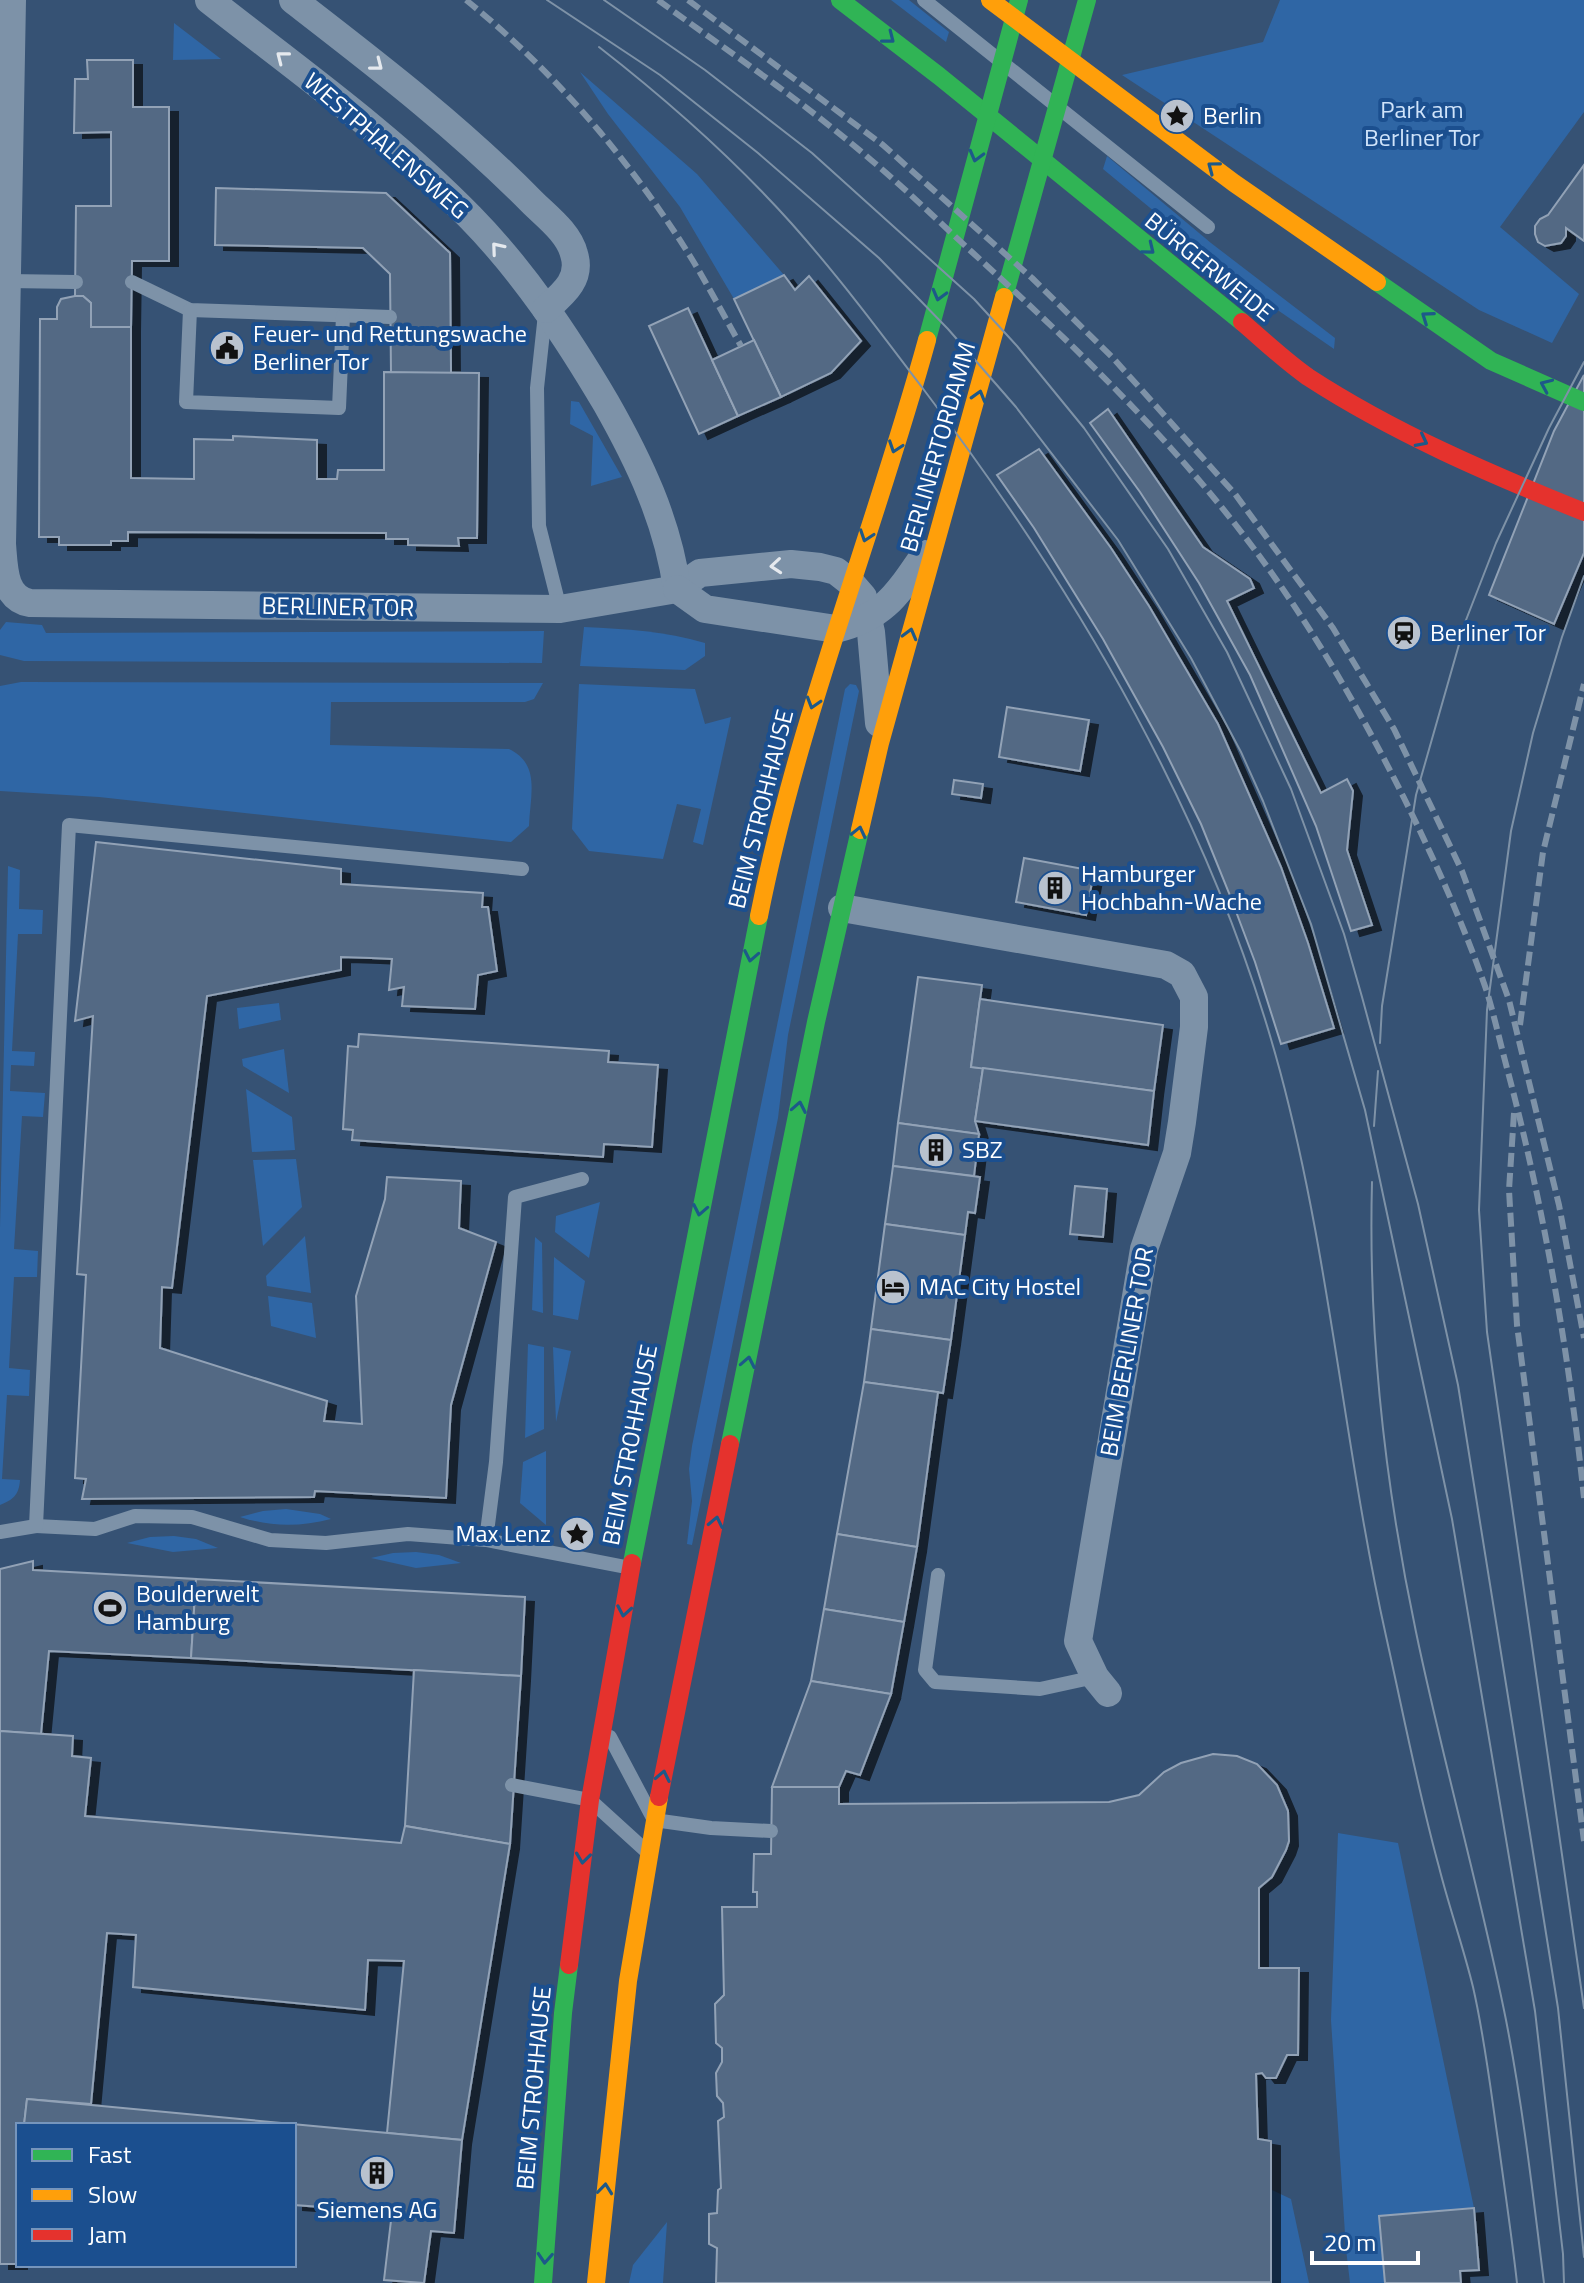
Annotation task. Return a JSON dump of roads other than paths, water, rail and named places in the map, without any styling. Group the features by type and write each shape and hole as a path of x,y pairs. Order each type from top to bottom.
{"main road":[{"name":"BÜRGERWEIDE","path":"840,0 939,76 1306,375 1366,413 1451,455 1584,512"},
{"path":"990,0 1234,183 1491,361 1584,402"},
{"name":"BERLINERTORDAMM","path":"836,629 909,405 1019,0"},
{"name":"BERLINERTORDAMM","path":"842,908 880,743 1086,3"},
{"name":"BEIM STROHHAUSE","path":"543,2283 563,2013 590,1800 631,1568 768,870 803,736 836,629"},
{"path":"596,2283 628,1981 648,1853 813,1037 842,908"}],"street":[{"path":"8,281 4,246 6,36 12,0"},
{"name":"WESTPHALENSWEG","path":"209,0 424,172 472,219 546,309 593,381 646,480 672,553 677,589"},
{"path":"293,0 427,104 484,155 568,240 576,259 574,277 566,292 546,309"},
{"name":"BERLINER TOR","path":"8,281 2,544 7,584 15,597 30,603 560,609 677,589 700,573 791,564 836,571 850,582"},
{"path":"677,589 705,609 836,629 868,617 893,600 936,538"},
{"path":"850,582 863,597 868,617 880,743"},
{"name":"BEIM BERLINER TOR","path":"842,908 1166,965 1179,971 1192,990 1194,1027 1177,1153 1144,1249 1078,1641 1102,1685"}],"lane":[{"path":"924,0 1208,227"},
{"path":"8,281 76,282"},
{"path":"132,282 190,310 390,317"},
{"path":"546,309 537,388 539,526 560,609"},
{"path":"190,310 186,402 324,408 339,408 343,316"},
{"path":"36,1526 69,825 522,869"},
{"path":"486,1540 496,1462 515,1197 582,1179"},
{"path":"0,1532 36,1526 95,1529 126,1517 192,1517 270,1540 326,1543 408,1534 486,1540 631,1568"},
{"path":"938,1575 925,1670 935,1682 1040,1689 1102,1685"},
{"path":"605,1726 654,1820 711,1828 771,1831"},
{"path":"512,1785 590,1800 648,1853"}],"tram line":[{"path":"547,0 660,75 758,153 879,258 948,329 1016,407 1118,540 1191,658 1263,801 1311,924 1365,1110 1452,1519 1535,2011 1564,2283"},
{"path":"604,0 705,70 812,153 974,299 1017,346 1084,428 1168,549 1227,652 1291,789 1344,934 1362,997 1418,1204 1458,1385 1558,2008 1584,2257"},
{"path":"599,47 699,131 770,200 843,285 924,390 1036,547 1087,629 1179,800 1218,888 1252,979 1297,1141 1312,1211 1371,1565 1424,1810 1477,2007 1517,2283"},
{"path":"1380,1043 1382,1006 1416,795 1466,620 1496,543 1549,428 1584,362"},
{"path":"1584,576 1533,733 1511,831 1487,1010 1479,1210 1487,1332 1584,2008"},
{"path":"1374,1126 1378,1071"},
{"path":"1372,1182 1376,1352 1395,1521 1427,1681 1506,2020 1523,2118 1544,2283"}],"railway":[{"path":"466,0 530,56 616,152 667,220 741,346"},
{"path":"658,0 846,139 910,194 1076,350 1205,487 1260,556 1327,657 1416,822 1459,918 1487,992 1544,1231 1563,1337 1584,1498"},
{"path":"688,0 883,145 1032,278 1113,358 1235,494 1333,628 1394,729 1462,871 1509,1000 1559,1205 1584,1338"},
{"path":"1520,1025 1543,852 1584,684"},
{"path":"1514,1113 1509,1190 1517,1325 1584,1841"}],"place":[{"name":"Berlin","path":"1177,116"},
{"name":"Feuer- und Rettungswache Berliner Tor","path":"227,348"},
{"name":"Berliner Tor","path":"1404,633"},
{"name":"Hamburger Hochbahn-Wache","path":"1055,888"},
{"name":"SBZ","path":"936,1150"},
{"name":"MAC City Hostel","path":"893,1287"},
{"name":"Max Lenz","path":"577,1534"},
{"name":"Boulderwelt Hamburg","path":"110,1608"},
{"name":"Siemens AG","path":"377,2173"}],"park label":[{"name":"Park am Berliner Tor","path":"1422,124"}]}
